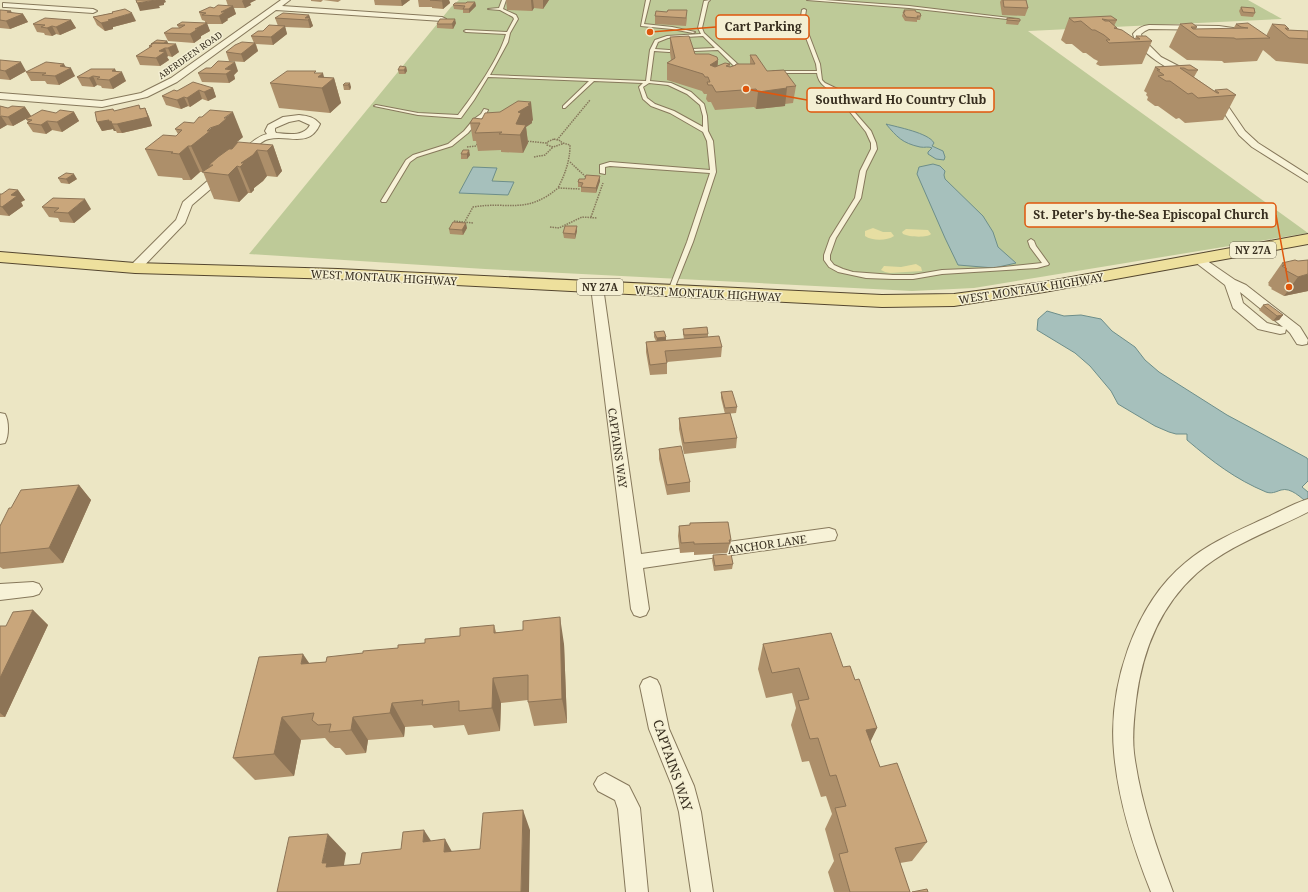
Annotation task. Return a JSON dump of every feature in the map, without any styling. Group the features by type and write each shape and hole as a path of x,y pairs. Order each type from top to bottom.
{"main road":[{"name":"NY 27A","path":"1198,260 1308,239"},
{"name":"WEST MONTAUK HIGHWAY","path":"0,256 135,268 338,274 882,301 954,300 1044,287 1198,260"}],"street":[{"path":"3,6 14,0"},
{"name":"ABERDEEN ROAD","path":"0,96 102,104 144,95 174,80 286,0"},
{"path":"3,6 93,11"},
{"path":"274,8 442,19"},
{"path":"1197,80 1158,59 1138,39 1137,34 1142,29 1149,27 1219,28 1253,33"},
{"path":"1209,89 1215,93 1242,133 1255,145 1308,179"},
{"path":"135,268 181,221 187,204 264,137 272,134"},
{"path":"1198,260 1280,330 1305,344"},
{"name":"CAPTAINS WAY","path":"597,286 640,609"},
{"path":"1232,288 1242,288 1296,330 1305,344"},
{"path":"0,418 0,437"},
{"path":"1162,892 1144,839 1131,790 1124,751 1124,718 1128,684 1133,660 1142,634 1156,609 1172,587 1192,568 1231,542 1303,507"},
{"name":"ANCHOR LANE","path":"634,562 829,535"},
{"path":"0,592 33,589"},
{"name":"CAPTAINS WAY","path":"650,686 659,729 683,786 690,812 702,892"},
{"path":"605,784 622,793 628,808 637,892"}],"lane":[{"path":"501,9 504,0"},
{"path":"648,0 642,25 703,34"},
{"path":"708,0 706,1 700,28 703,34 743,72 749,71"},
{"path":"809,0 894,6 1016,19"},
{"path":"376,106 418,114 459,117 487,76 506,42 508,33 516,18 515,16 501,9 490,9"},
{"path":"804,10 802,22 818,64 820,80 823,84 846,95 849,108 860,119 871,135 874,148 873,153 866,162 862,174 860,194 837,230 830,246 826,258 832,266 852,274 913,276 932,273 991,271 1046,264 1033,247 1032,241"},
{"path":"466,31 508,33"},
{"path":"703,34 667,37 656,41 652,50 648,82 641,87 645,99 653,105 672,112 706,131"},
{"path":"652,50 719,50"},
{"path":"768,72 819,72"},
{"path":"487,76 669,84 689,93 702,105 705,116 706,131 710,141 713,172 690,242 671,291"},
{"path":"565,107 592,81"},
{"path":"384,201 408,161 415,156 450,145 466,132 476,120 483,116 486,110"},
{"path":"603,173 602,166 610,164 713,172"}],"path":[{"path":"557,140 606,81"},
{"path":"461,228 473,207 480,205 520,207 551,195 558,188 570,162 570,145 557,140 549,140 546,143"},
{"path":"519,141 546,143 548,146 553,147 559,146 563,143"},
{"path":"534,157 544,157 550,153 553,147"},
{"path":"570,162 589,180"},
{"path":"591,217 605,180 603,173"},
{"path":"558,188 580,189"},
{"path":"550,228 560,228 582,217 597,218"},
{"path":"454,221 473,223"}],"green space":[{"path":"459,0 1248,0 1282,19 1028,31 1308,233 974,288 912,291 485,269 249,254 451,7"}],"sand":[{"path":"873,228 883,232 891,232 894,236 888,239 880,240 865,236 865,231"},
{"path":"906,229 928,230 931,234 922,237 909,236 903,234 902,232"},
{"path":"916,264 921,267 922,271 890,273 881,270 884,266 901,267"}],"water":[{"path":"886,124 920,133 931,139 934,143 932,146 943,151 945,157 944,160 936,159 928,154 932,148 920,147 904,141"},
{"path":"933,164 940,166 945,171 945,179 983,216 993,232 998,247 1016,263 994,268 958,265 917,174 919,167"},
{"path":"473,167 497,168 492,181 514,182 508,195 459,193"},
{"path":"1047,311 1064,316 1081,315 1101,319 1112,331 1135,347 1145,360 1159,372 1227,415 1307,458 1308,481 1302,487 1308,492 1308,503 1296,494 1285,489 1268,493 1255,487 1215,463 1187,440 1187,434 1176,434 1155,426 1118,404 1111,391 1090,366 1075,353 1037,330 1038,319"}],"building":[{"path":"136,0 156,0 137,3"},
{"path":"1003,0 1026,0 1028,8 1004,7"},
{"path":"475,2 469,9 463,9 465,6 453,5 455,3"},
{"path":"218,5 233,6 221,12 225,12 219,16 202,15 206,13 199,12 210,7 214,8"},
{"path":"1241,7 1254,8 1255,13 1243,12"},
{"path":"125,9 132,13 101,23 93,17 113,13 112,12"},
{"path":"0,10 23,14 6,21 0,20"},
{"path":"668,10 687,10 686,18 655,16 656,11 667,12"},
{"path":"904,10 915,10 916,12 920,13 921,16 917,16 918,18 906,17 903,12 905,12"},
{"path":"283,13 309,15 305,18 310,18 308,20 275,18"},
{"path":"1111,16 1117,20 1102,19 1109,21 1117,28 1114,28 1122,30 1135,39 1140,39 1136,36 1146,36 1152,41 1109,43 1106,40 1110,40 1104,35 1092,30 1081,21 1074,22 1069,18"},
{"path":"45,18 71,20 56,27 52,26 47,28 41,27 45,25 33,24"},
{"path":"1007,18 1020,19 1020,21 1007,20"},
{"path":"440,19 455,19 452,24 437,24"},
{"path":"182,22 207,23 195,29 198,29 190,34 164,33 172,28 180,28 185,25 177,25"},
{"path":"1192,23 1197,27 1191,27 1193,29 1248,28 1241,27 1236,24 1248,23 1270,38 1236,39 1198,37 1180,24"},
{"path":"1272,24 1285,25 1289,29 1285,28 1287,30 1308,31 1308,39 1289,38"},
{"path":"269,25 285,26 271,37 251,36 258,31 263,31"},
{"path":"689,36 695,54 709,54 717,57 718,60 710,65 715,67 725,63 730,64 726,66 730,67 736,64 755,64 750,55 756,55 767,71 784,70 796,86 758,92 756,89 716,92 712,85 708,85 707,82 710,82 708,77 705,77 703,74 667,63 675,58 670,37"},
{"path":"157,40 167,41 164,43 151,44"},
{"path":"242,42 255,43 241,54 226,52 235,45"},
{"path":"154,43 176,44 159,51 165,52 156,58 136,56 152,46 149,46"},
{"path":"0,60 21,62 5,71 0,70"},
{"path":"218,61 235,62 225,69 232,70 226,74 198,73 206,68 211,68"},
{"path":"46,62 64,64 60,66 71,68 55,76 42,75 46,73 26,72"},
{"path":"1190,65 1198,70 1180,68 1217,93 1219,93 1215,90 1227,89 1236,95 1198,98 1192,93 1188,94 1170,81 1166,81 1158,76 1164,75 1155,67"},
{"path":"400,66 406,67 404,70 398,70"},
{"path":"91,69 115,69 112,71 122,72 109,80 97,79 100,77 93,76 89,78 77,77"},
{"path":"287,71 316,71 314,73 323,73 318,77 334,78 322,88 270,83"},
{"path":"193,82 213,88 204,92 199,90 187,98 184,97 177,100 162,96 174,90 177,91"},
{"path":"518,101 531,102 528,104 530,105 518,112 521,113 516,124 526,125 520,135 499,134 502,132 475,133 480,123 470,123 473,118 482,119 485,113 500,112"},
{"path":"139,105 140,109 145,108 148,117 117,124 112,124 109,120 97,122 95,112 113,109 114,111"},
{"path":"0,106 8,108 12,106 25,107 8,117 0,117"},
{"path":"42,110 56,113 60,110 74,112 57,122 47,121 41,125 27,123 32,120 26,119"},
{"path":"210,110 233,112 224,118 227,118 219,125 210,128 207,131 210,131 179,154 145,149 163,135 176,136 182,130 175,129 184,122 194,123 199,117 202,117"},
{"path":"238,142 273,145 267,151 257,150 253,155 241,163 244,163 240,167 237,166 228,175 202,172 213,165 209,165 229,149 232,149"},
{"path":"463,150 469,150 467,154 461,154"},
{"path":"66,173 74,174 66,179 58,178"},
{"path":"586,175 600,176 596,188 581,187 583,183 578,182 579,179 585,179"},
{"path":"9,189 18,190 11,195 17,196 2,207 0,206 0,194"},
{"path":"53,198 85,199 68,213 54,212 59,208 42,207"},
{"path":"453,222 466,223 462,230 449,229"},
{"path":"565,226 577,226 575,234 563,233"},
{"path":"1295,260 1308,260 1308,274 1298,277 1285,270 1287,269 1282,266 1285,265 1282,263"},
{"path":"1268,304 1283,315 1277,316 1263,305"},
{"path":"707,327 708,334 684,335 683,329"},
{"path":"664,331 666,337 657,338 654,332"},
{"path":"719,336 722,347 665,351 667,363 650,365 646,342"},
{"path":"732,391 737,407 725,408 721,392"},
{"path":"730,413 737,438 684,443 679,418"},
{"path":"681,446 690,482 667,485 659,449"},
{"path":"79,485 49,548 0,553 0,526 9,508 11,508 21,490"},
{"path":"728,522 731,540 729,540 730,543 681,543 679,526 690,525 690,523"},
{"path":"731,554 733,564 715,566 713,555"},
{"path":"33,610 0,678 0,626 6,626 13,612"},
{"path":"560,617 562,699 528,702 528,675 493,678 492,708 459,711 459,701 422,705 423,700 392,703 390,713 353,717 351,730 329,732 331,724 318,725 312,720 314,713 282,717 274,754 233,758 259,657 303,654 301,664 326,662 327,657 363,653 363,651 398,648 398,645 425,643 425,639 460,636 460,628 494,625 494,633 523,630 523,621"},
{"path":"831,633 843,667 850,666 855,680 859,679 877,728 866,730 880,767 897,763 927,842 895,848 910,892 850,892 839,854 848,852 835,808 846,806 836,775 830,776 818,738 810,739 798,701 809,699 799,668 772,673 763,644"},
{"path":"523,810 521,892 277,892 289,837 328,834 322,863 327,863 326,867 360,864 362,853 401,849 403,832 424,830 423,842 445,839 444,852 480,849 483,813"},
{"path":"927,889 928,892 912,892"}],"place":[{"name":"Cart Parking","path":"650,32"},
{"name":"Southward Ho Country Club","path":"746,89"},
{"name":"St. Peter's by-the-Sea Episcopal Church","path":"1289,287"}]}
